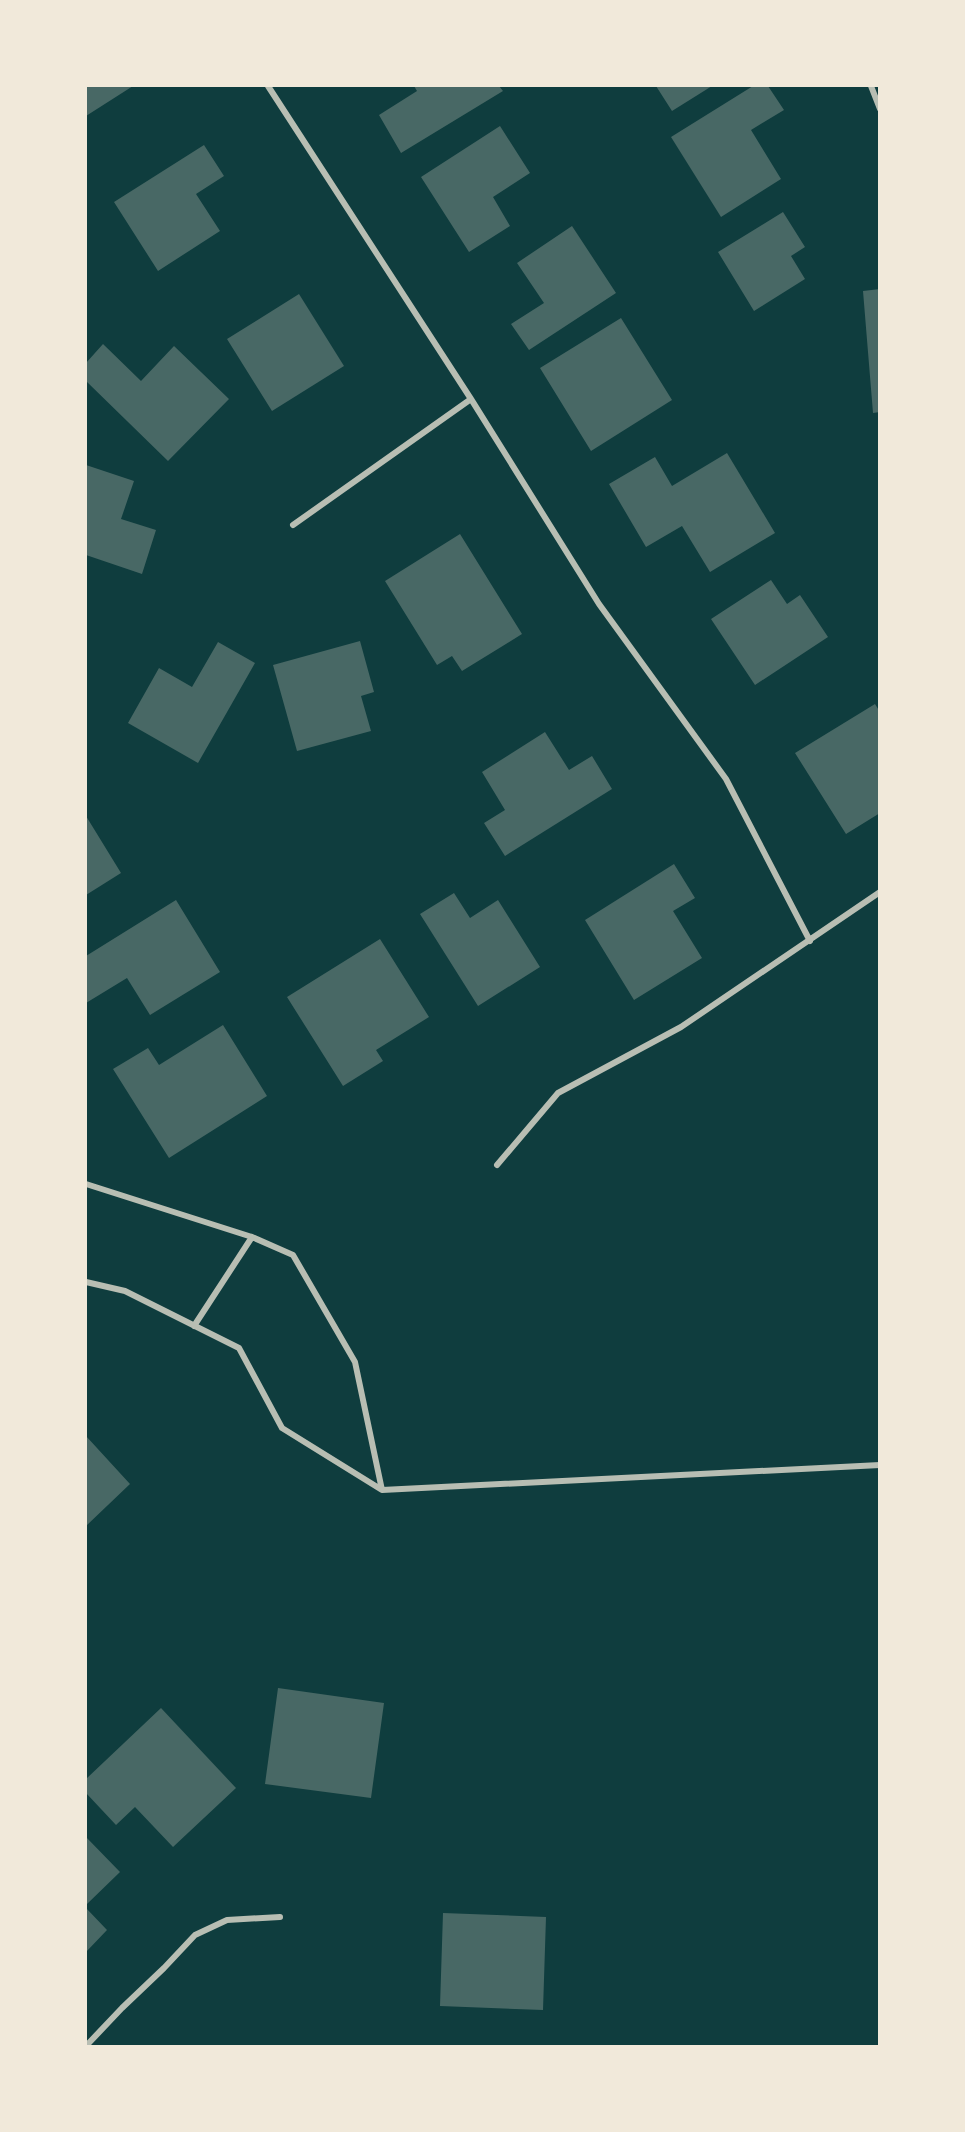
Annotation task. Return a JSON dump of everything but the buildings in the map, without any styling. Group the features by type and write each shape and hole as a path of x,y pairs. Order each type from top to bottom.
{"street":[{"path":"268,86 471,399 599,604 726,779 810,941"},
{"path":"871,86 879,109"},
{"path":"293,525 471,399"},
{"path":"497,1165 558,1093 681,1027 879,892"},
{"path":"86,1184 252,1237 293,1255 355,1362 382,1490"},
{"path":"194,1326 252,1237"},
{"path":"86,1282 125,1291 239,1348 282,1428 382,1490 879,1465"},
{"path":"86,2046 195,1935 227,1920 280,1917"}]}
